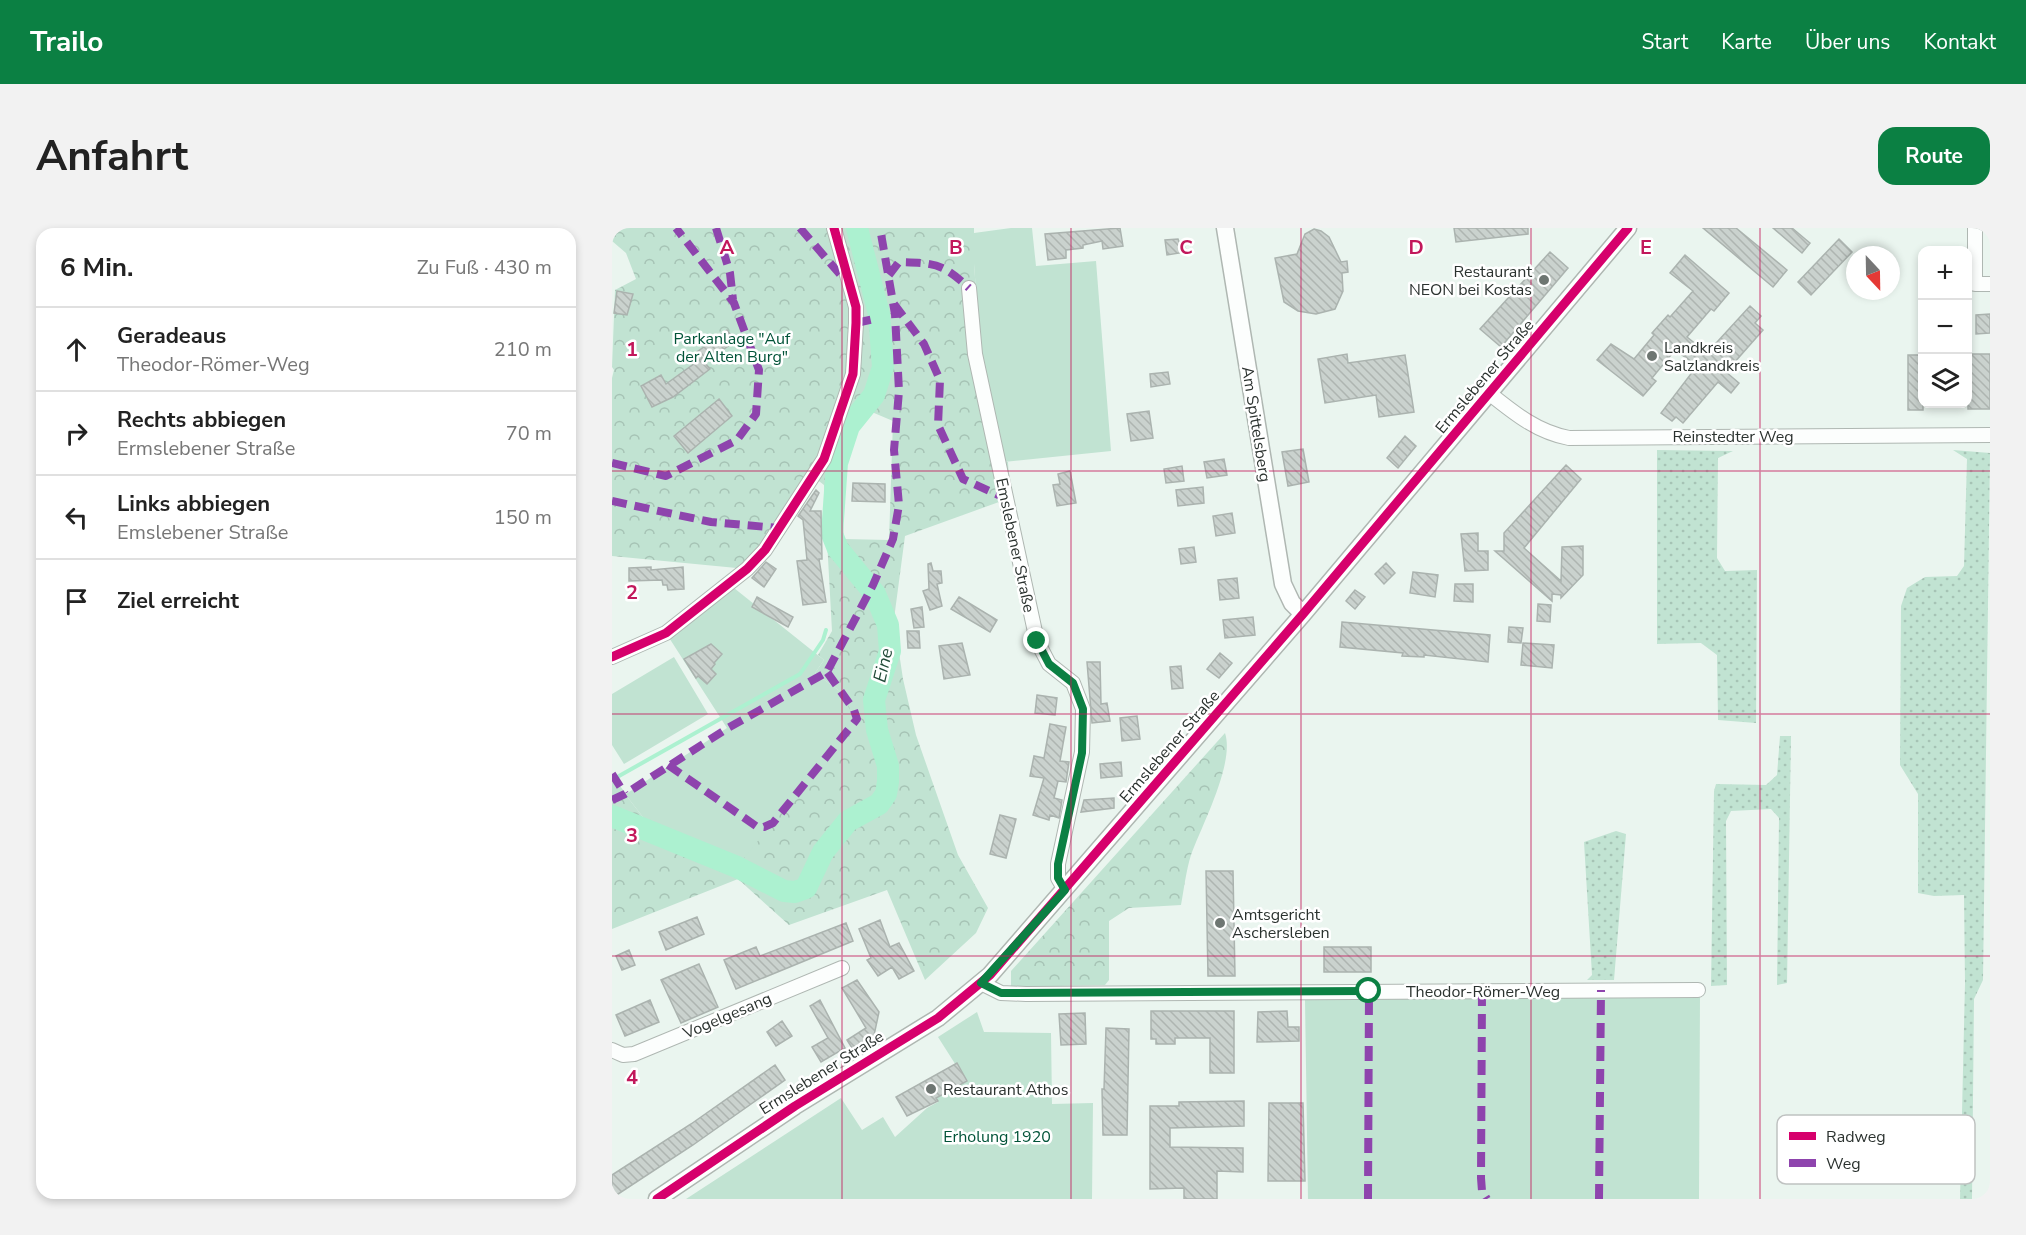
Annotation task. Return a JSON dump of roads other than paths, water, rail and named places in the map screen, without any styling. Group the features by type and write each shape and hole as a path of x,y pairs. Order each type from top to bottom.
{"main road":[{"name":"Am Spittelsberg","path":"1225,228 1284,584 1292,603 1303,614"},
{"name":"Ermslebener Straße","path":"657,1199 795,1106 938,1018 981,983 1065,890 1303,614 1628,228"}],"street":[{"path":"612,657 666,633 747,569 765,550 824,459 853,374 856,322 856,307 834,228"},
{"path":"1975,228 1975,284 1990,284"},
{"name":"Emslebener Straße","path":"969,288 975,354 1037,641 1049,664 1073,683 1083,709 1082,753 1058,864 1058,878 1065,890"},
{"name":"Reinstedter Weg","path":"1489,393 1519,417 1549,434 1569,438 1990,435"},
{"name":"Vogelgesang","path":"612,1050 623,1055 634,1054 842,968"},
{"name":"Theodor-Römer-Weg","path":"981,983 1001,993 1026,994 1698,990"}],"waterway":[{"name":"Eine","path":"612,816 737,867 784,891 795,892 806,888 823,852 848,821 879,804 886,794 888,766 877,730 874,700 890,651 888,625 875,594 838,549 832,534 837,463 849,426 874,395 883,367 879,314 857,228"},
{"path":"619,776 800,674 823,640 826,630"}],"place":[{"name":"Restaurant NEON bei Kostas","path":"1544,280"},
{"name":"Landkreis Salzlandkreis","path":"1652,356"},
{"name":"Amtsgericht Aschersleben","path":"1220,923"},
{"name":"Restaurant Athos","path":"931,1089"}],"park label":[{"name":"Parkanlage \"Auf der Alten Burg\"","path":"732,347"},
{"name":"Erholung 1920","path":"997,1136"}]}
